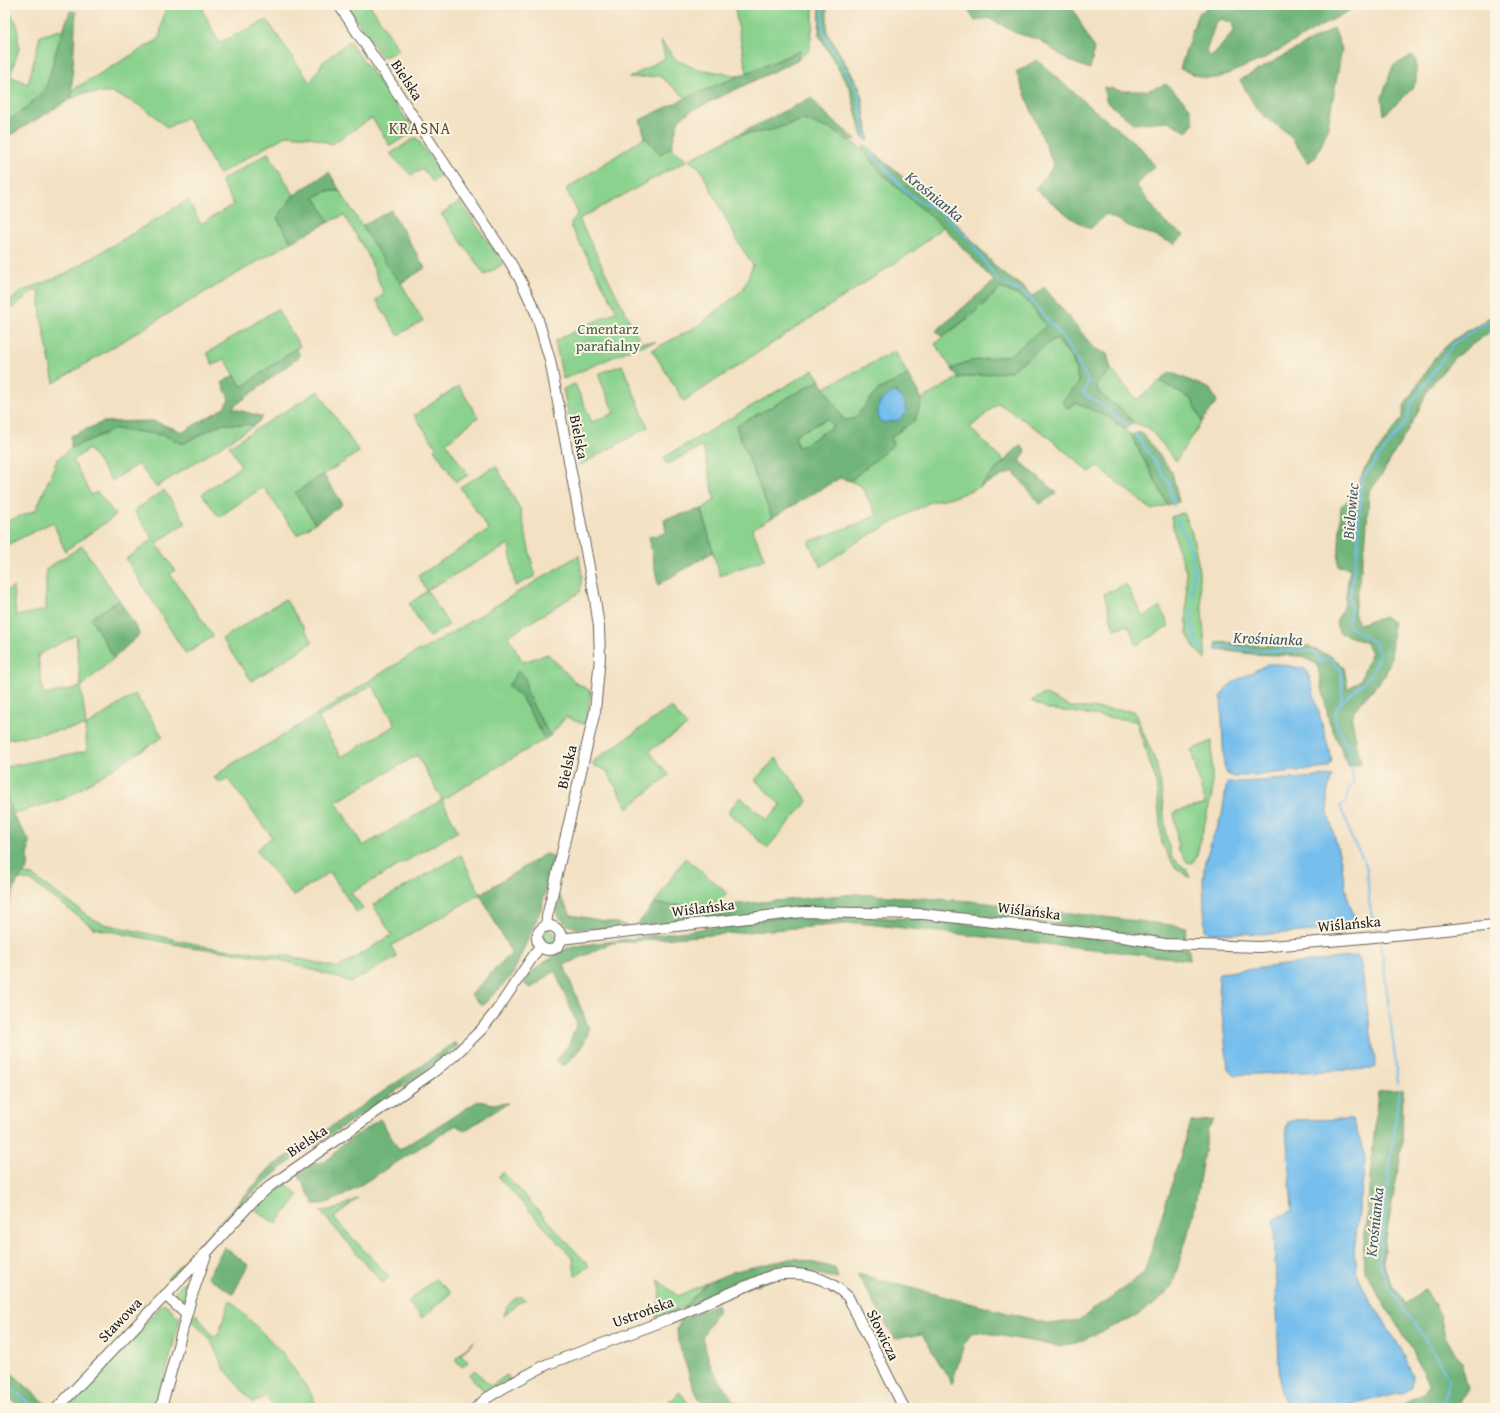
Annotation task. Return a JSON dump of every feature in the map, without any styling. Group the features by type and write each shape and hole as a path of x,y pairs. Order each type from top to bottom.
{"street":[{"name":"Bielska","path":"339,5 510,262 536,313 550,360 595,599 599,627 600,657 595,711 546,927"},
{"name":"Wiślańska","path":"560,939 803,912 923,914 1123,937 1165,944 1260,947 1495,925"},
{"path":"546,927 553,927 556,929 559,932 560,939 560,943 554,948 547,950 540,946 537,940 540,930 546,927"},
{"name":"Bielska","path":"161,1408 186,1314 206,1253 254,1200 270,1186 432,1073 468,1044 497,1010 540,946"},
{"name":"Stawowa","path":"57,1408 206,1253"},
{"name":"Ustrońska","path":"476,1408 487,1398 548,1364 669,1320 770,1276 792,1274 805,1275 828,1282"},
{"name":"Słowicza","path":"828,1282 848,1297 904,1408"},
{"path":"165,1295 186,1314"}],"green space":[{"path":"5,5 17,24 19,49 10,76 28,84 40,36 64,29 46,88 25,109 5,122"},
{"path":"166,5 207,5 203,11 219,43 267,20 310,83 323,62 349,41 415,131 390,146 372,118 332,144 311,137 287,135 219,174 187,117 167,128 155,116 139,105 113,93 82,93 71,99 72,90 159,39"},
{"path":"347,5 370,5 399,50 387,56 381,56"},
{"path":"734,5 813,5 813,23 809,51 797,60 800,51 747,73"},
{"path":"820,5 827,5 827,32 860,88 869,141 862,136 850,89 819,35"},
{"path":"965,5 1071,5 1094,49 1090,69 1069,61 1040,40 1016,33 989,18 975,21"},
{"path":"1207,5 1359,5 1261,60 1218,78 1204,78 1180,69 1198,13 1205,10","holes":["1221,19 1232,23 1234,30 1215,54 1209,56 1206,52 1216,22"]},
{"path":"70,11 76,12 71,99 5,138 5,122 25,109 46,88 59,41"},
{"path":"1334,28 1342,49 1327,131 1316,157 1308,163 1289,134 1265,117 1256,108 1240,80"},
{"path":"661,41 676,60 694,68 739,76 686,98 660,76 629,78 665,58"},
{"path":"800,51 797,60 691,111 679,119 671,148 660,154 645,137 640,120 686,98"},
{"path":"1411,56 1416,59 1416,82 1408,93 1384,115 1382,97 1393,66"},
{"path":"1037,60 1094,110 1140,147 1155,166 1136,185 1165,223 1184,235 1175,244 1129,226 1106,214 1090,229 1070,217 1035,189 1054,166 1016,72"},
{"path":"1166,84 1189,106 1194,123 1187,132 1168,121 1134,124 1106,101 1104,87 1124,91 1146,91"},
{"path":"812,97 819,108 856,140 849,141 833,130 803,120 768,131 737,135"},
{"path":"803,120 833,130 862,149 883,175 943,227 915,250 684,401 652,350 696,327 743,290 753,265 739,244 700,168 688,160 737,135 768,131"},
{"path":"416,137 442,174 433,182 423,169 411,175 390,154"},
{"name":"Cmentarz parafialny","path":"645,137 660,154 671,148 688,160 579,219 641,342 656,342 636,347 563,379 555,341 617,311 572,229 571,223 578,213 566,189"},
{"path":"865,145 953,220 1002,273 1025,288 1033,296 1044,287 1094,348 1107,354 1111,369 1096,385 1100,394 1122,410 1134,423 1125,429 1110,418 1076,403 1067,408 1062,401 1079,383 1073,360 1056,338 1010,371 958,378 952,369 967,362 1010,355 1046,326 1026,299 1001,288 969,317 942,337 936,331 994,281 943,227 883,175 862,149"},
{"path":"268,153 294,195 277,218 291,242 54,383 41,316 39,292 34,290 5,314 5,305 22,291 65,274 188,200 201,224 234,204 221,181"},
{"path":"329,172 340,191 327,191 315,197 329,222 291,242 277,218 294,195"},
{"path":"327,191 340,191 389,269 401,283 423,321 398,335 376,300 384,294 367,253 344,215 329,222 315,197"},
{"path":"460,201 503,264 485,275 441,214"},
{"path":"391,210 425,268 401,283 389,269 362,226"},
{"path":"1001,288 1026,299 1047,326 1010,355 967,362 952,369 935,344 969,317"},
{"path":"277,309 300,346 242,387 225,359 213,365 207,353"},
{"path":"1495,314 1495,328 1454,358 1428,389 1417,414 1381,476 1369,492 1366,537 1354,613 1359,624 1385,617 1393,622 1391,659 1385,675 1354,711 1352,719 1361,764 1348,766 1329,721 1317,664 1300,656 1254,654 1216,650 1217,642 1253,645 1308,646 1332,657 1344,668 1348,689 1361,679 1371,653 1366,643 1339,632 1336,623 1345,603 1350,568 1338,566 1341,506 1353,496 1364,470 1402,418 1405,404 1435,357 1453,340"},
{"path":"1056,338 1073,360 1079,384 1062,402 1076,403 1110,418 1131,435 1168,505 1152,510 1098,467 1089,472 1046,435 998,403 970,428 1004,461 979,487 957,496 930,502 855,543 821,567 808,542 877,515 861,486 850,481 893,445 891,437 915,420 922,399 958,378 1010,371"},
{"path":"296,348 300,356 232,408 263,417 255,425 221,424 183,444 163,435 115,429 71,448 71,436 103,422 153,421 183,432 225,407 229,399 222,383 234,375 242,387"},
{"path":"895,351 908,375 878,390 854,419 844,420 824,388"},
{"path":"622,365 648,427 579,466 563,389 575,384 592,422 614,413 598,374"},
{"path":"1111,369 1137,400 1160,381 1192,400 1202,422 1176,461 1149,428 1134,423 1122,410 1100,394 1096,385"},
{"path":"813,370 820,380 736,426 772,518 752,529 765,559 720,576 702,509 715,500 703,446 667,464 663,458"},
{"path":"1170,372 1210,389 1217,401 1202,422 1192,400 1160,381"},
{"path":"908,375 922,399 915,420 891,437 893,445 850,481 840,478 772,518 736,426 820,380 844,420 854,419 878,390","holes":["827,419 834,426 798,448 795,435"]},
{"path":"459,386 478,417 446,443 468,475 456,482 434,449 436,447 414,415"},
{"path":"318,391 359,452 295,493 315,523 297,535 263,487 219,517 202,494 241,466 229,446"},
{"path":"827,419 834,426 798,449 795,435"},
{"path":"221,424 255,425 156,487 138,464 112,481 89,449 73,460 91,495 97,492 116,515 65,551 53,522 5,546 5,522 36,510 57,460 71,448 115,429 163,435 183,444"},
{"path":"1142,432 1172,472 1179,502 1168,505 1131,435"},
{"path":"1020,445 1026,451 1020,461 1057,493 1040,504 1013,471 979,487"},
{"path":"496,466 520,509 535,576 515,586 509,544 427,590 449,625 429,637 409,604 427,591 418,576 489,530 460,487"},
{"path":"323,474 343,504 315,523 295,493"},
{"path":"164,490 186,523 156,543 175,570 170,574 213,636 186,654 126,559 153,539 134,511"},
{"path":"702,509 713,552 658,585 649,537 666,533 664,519"},
{"path":"1183,513 1192,533 1198,562 1206,660 1194,647 1187,634 1186,571 1178,550 1171,517"},
{"path":"82,546 119,600 91,618 114,658 81,687 86,726 135,694 163,737 66,798 12,814 5,789 5,767 87,751 85,726 5,740 5,719 9,674 5,669 5,592 13,587 16,616 46,610 46,569","holes":["76,635 81,687 43,695 38,655"]},
{"path":"579,555 582,576 580,592 508,636 523,662 548,654 576,683 591,691 586,725 566,717 550,736 527,694 525,678 508,686 520,696 545,739 442,800 458,831 351,893 363,908 357,913 330,872 293,896 256,850 272,837 227,778 221,783 214,778 235,762 274,741 401,661 419,650 421,651","holes":["372,685 396,725 341,757 318,718","417,755 442,800 363,846 336,802"]},
{"path":"1126,584 1143,617 1160,607 1169,626 1137,645 1128,625 1114,629 1104,594"},
{"path":"285,599 313,642 252,681 222,639"},
{"path":"119,600 140,634 114,658 91,618"},
{"path":"5,669 9,674 5,719"},
{"path":"518,671 525,677 527,694 550,736 545,739 521,696 508,686"},
{"path":"1044,694 1070,707 1134,711 1156,762 1161,786 1166,835 1172,858 1186,869 1190,878 1174,866 1162,844 1156,781 1136,721 1048,709 1031,701"},
{"path":"671,707 687,726 649,751 669,775 628,808 606,770 592,765 594,761"},
{"path":"1212,741 1212,794 1197,854 1193,863 1187,862 1178,849 1174,812 1205,804 1191,750"},
{"path":"776,758 808,801 767,848 728,812 740,797 767,820 781,805 755,780"},
{"path":"5,789 12,814 29,840 28,868 18,879 5,914"},
{"path":"545,854 554,856 541,909 512,976 482,1006 471,995 511,952 480,894"},
{"path":"461,855 480,894 391,946 397,957 351,982 274,958 184,946 94,928 31,881 18,879 23,873 34,877 91,918 104,924 208,947 289,956 338,968 392,935 373,905"},
{"path":"685,858 727,893 715,906 654,904"},
{"path":"856,894 970,901 1187,927 1184,940 917,909 635,927 654,904 715,906"},
{"path":"559,895 571,915 627,925 624,930 577,928 567,925 557,915"},
{"path":"805,915 921,919 1189,949 1190,960 858,923 612,943 564,965 589,1029 583,1045 564,1066 556,1061 569,1044 577,1024 555,971 531,988 524,984 529,974 569,947"},
{"path":"549,931 554,933 556,938 554,943 549,945 544,943 542,938 544,933"},
{"path":"455,1042 458,1046 411,1081 285,1165 249,1196 172,1283 167,1279 271,1167"},
{"path":"1403,1089 1402,1146 1382,1261 1390,1280 1405,1303 1425,1289 1440,1314 1445,1337 1461,1362 1468,1389 1457,1408 1397,1408 1396,1406 1425,1393 1428,1385 1413,1351 1365,1272 1363,1255 1378,1092"},
{"path":"478,1101 494,1104 508,1103 464,1131 456,1125 343,1196 324,1204 314,1204 298,1174 315,1163 324,1162 334,1155 339,1147 380,1119 399,1150"},
{"path":"1214,1120 1208,1128 1193,1217 1172,1286 1158,1301 1135,1317 1076,1343 1057,1346 981,1332 972,1333 964,1344 952,1384 922,1334 895,1339 857,1274 1050,1324 1079,1320 1144,1273 1191,1122"},
{"path":"503,1172 589,1266 575,1276 573,1258 498,1177"},
{"path":"287,1184 298,1196 276,1224 256,1210 281,1186"},
{"path":"358,1198 334,1218 389,1277 383,1283 320,1211 336,1209"},
{"path":"224,1247 248,1265 233,1294 207,1277"},
{"path":"795,1258 835,1268 838,1279 803,1270 683,1308 707,1283 735,1271"},
{"path":"190,1279 191,1282 186,1299 183,1300 174,1297 172,1294 183,1283"},
{"path":"435,1279 451,1293 422,1318 408,1302"},
{"path":"658,1280 678,1296 707,1283 683,1308 656,1318 661,1292"},
{"path":"518,1297 522,1297 526,1300 518,1303 504,1316 509,1305"},
{"path":"230,1300 281,1351 310,1392 318,1408 275,1408 266,1396 253,1403 223,1367 210,1339 192,1320 196,1314 212,1335 218,1336"},
{"path":"163,1304 168,1306 180,1318 157,1408 67,1408"},
{"path":"717,1304 719,1308 702,1337 711,1367 734,1402 738,1401 741,1408 706,1408 701,1402 692,1384 678,1341 677,1329 681,1320"},
{"path":"474,1341 461,1354 468,1362 462,1367 456,1361 456,1358"},
{"path":"5,1367 48,1406 47,1408 22,1408 5,1395"},
{"path":"475,1370 491,1386 507,1375 510,1379 487,1394 469,1375"},
{"path":"680,1392 691,1408 661,1408"}],"water":[{"path":"895,391 905,402 906,412 899,420 884,423 879,421 878,410 880,403"},
{"path":"1268,664 1280,664 1305,669 1309,676 1332,761 1328,768 1234,777 1227,774 1224,766 1221,697 1226,688 1235,681"},
{"path":"1332,776 1327,794 1328,813 1341,861 1347,896 1357,926 1354,928 1273,934 1209,933 1205,930 1203,881 1205,862 1212,839 1222,815 1227,783"},
{"path":"1356,956 1360,959 1376,1067 1371,1069 1236,1075 1228,1069 1218,976 1220,973"},
{"path":"1352,1119 1366,1156 1354,1251 1356,1271 1363,1287 1401,1349 1413,1375 1413,1382 1411,1388 1405,1392 1339,1408 1287,1408 1280,1391 1274,1230 1274,1219 1290,1212 1292,1209 1286,1128 1288,1122 1292,1120"}],"waterway":[{"name":"Krośnianka","path":"822,5 823,30 827,41 857,90 866,140"},
{"name":"Krośnianka","path":"868,149 909,194 940,212 957,227 999,283"},
{"name":"Krośnianka","path":"1004,284 1024,293 1065,339 1088,381 1084,394 1109,410 1129,426"},
{"name":"Bielowiec","path":"1340,704 1372,674 1379,653 1375,643 1349,627 1348,622 1351,610 1349,597 1358,547 1361,480 1407,421 1411,404 1454,343 1495,317"},
{"name":"Krośnianka","path":"1135,433 1169,483 1174,506"},
{"name":"Krośnianka","path":"1176,519 1186,537 1194,564 1192,599"},
{"name":"Krośnianka","path":"1191,607 1196,642 1203,649"},
{"name":"Krośnianka","path":"1215,648 1225,646 1254,651 1314,651 1320,662 1329,658 1342,671 1342,697 1335,714 1336,723 1347,745 1353,775 1353,783 1348,792 1347,801 1340,806 1347,822 1350,835 1367,869 1369,900 1372,917 1379,932"},
{"path":"5,843 9,845 10,854 5,870"},
{"name":"Krośnianka","path":"1381,942 1398,1083"},
{"name":"Krośnianka","path":"1399,1090 1379,1262 1388,1286 1424,1337 1449,1378 1443,1408"},
{"path":"5,1384 36,1408"}],"district":[{"name":"KRASNA","path":"420,128"}]}
